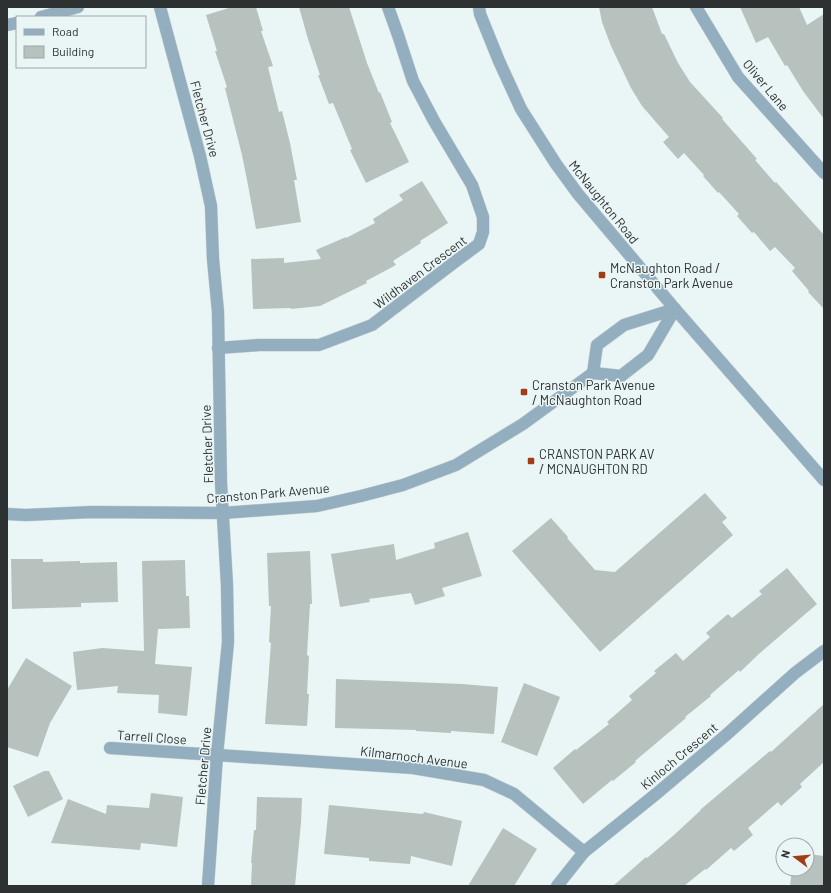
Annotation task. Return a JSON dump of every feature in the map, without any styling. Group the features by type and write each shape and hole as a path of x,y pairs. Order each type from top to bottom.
{"street":[{"path":"45,16 78,7"},
{"name":"Fletcher Drive","path":"160,7 200,156 211,206 213,259 218,312 221,483 224,513 228,642 217,755 208,886"},
{"name":"Wildhaven Crescent","path":"218,348 259,345 319,346 372,325 456,260 480,244 483,232 483,217 472,185 434,121 413,81 388,7"},
{"name":"McNaughton Road","path":"479,7 480,14 499,61 521,109 556,164 583,200 675,309 824,480"},
{"name":"Oliver Lane","path":"696,7 738,77 824,173"},
{"path":"675,309 648,355 621,376 593,373 596,345 624,325 675,309"},
{"name":"Cranston Park Avenue","path":"7,514 26,515 92,512 224,513 317,506 361,496 403,485 456,465 523,424 593,373"},
{"name":"Kinloch Crescent","path":"557,886 584,852 720,740 794,673 824,651"},
{"name":"Tarrell Close","path":"110,748 217,755"},
{"name":"Kilmarnoch Avenue","path":"217,755 413,768 484,780 514,794 584,852"}],"building":[{"path":"232,7 256,7 263,31 261,31 273,66 268,67 279,112 282,111 290,143 297,180 294,180 301,222 256,229 242,155 225,88 227,87 215,51 217,51 206,15"},
{"path":"299,7 349,7 367,63 392,122 390,123 409,162 366,183 350,150 352,149 333,103 329,104 318,75 320,75"},
{"path":"599,7 652,7 662,34 664,34 678,63 690,82 723,118 722,119 757,159 755,160 775,183 776,182 824,235 824,309 808,292 809,291 792,271 795,268 775,247 770,251 754,232 752,233 737,216 739,214 719,192 718,193 684,153 678,159 663,142 669,137 642,106 631,88 611,46 602,22"},
{"path":"740,7 799,7 807,25 824,14 824,119 803,91 787,65 785,66 768,37 756,43"},
{"path":"422,181 448,223 393,261 396,265 366,281 367,283 320,306 291,309 253,309 251,259 284,258 284,263 321,259 316,250 346,238 375,223 373,219 403,200 399,195"},
{"path":"705,493 727,518 722,522 733,535 600,652 512,551 551,518 595,570 615,572"},
{"path":"468,532 482,576 442,588 445,596 415,605 411,593 369,599 370,602 340,607 331,554 394,544 396,560 435,548 434,543"},
{"path":"310,551 312,604 310,604 307,655 309,656 307,694 309,694 307,726 265,724 271,643 269,642 271,606 269,606 267,553"},
{"path":"11,559 43,559 43,562 117,562 118,602 81,603 81,607 12,609"},
{"path":"185,560 186,596 189,596 190,628 158,629 155,664 192,667 187,716 158,713 159,695 117,693 118,686 77,690 73,652 102,648 144,651 142,561"},
{"path":"787,568 817,604 740,672 739,670 710,695 711,696 635,761 636,762 583,804 553,768 575,749 576,750 609,724 607,722 632,700 629,696 656,673 654,671 676,653 683,661 710,637 706,633 728,614 732,618 762,594 759,591"},
{"path":"26,658 72,686 50,723 38,757 7,747 7,690"},
{"path":"336,679 462,684 498,687 494,734 451,731 451,733 416,730 335,728"},
{"path":"524,683 560,697 537,756 501,742"},
{"path":"824,704 824,762 800,784 802,787 781,806 778,802 748,828 753,835 734,851 731,848 706,870 705,869 684,886 613,886 674,835 700,810 770,751 771,752"},
{"path":"44,771 49,771 63,799 28,817 13,786"},
{"path":"151,793 183,797 177,847 141,843 140,850 51,843 68,799 106,814 107,805 149,808"},
{"path":"257,797 302,798 295,886 251,886 251,863 254,830 256,830"},
{"path":"329,805 423,814 424,812 462,821 452,866 411,856 410,864 369,861 369,858 324,854"},
{"path":"503,828 537,849 514,886 468,886"},
{"path":"815,855 824,856 824,886 790,886 791,877 815,877"}],"place":[{"name":"McNaughton Road / Cranston Park Avenue","path":"602,275"},
{"name":"Cranston Park Avenue / McNaughton Road","path":"524,392"},
{"name":"CRANSTON PARK AV / MCNAUGHTON RD","path":"531,461"}]}
